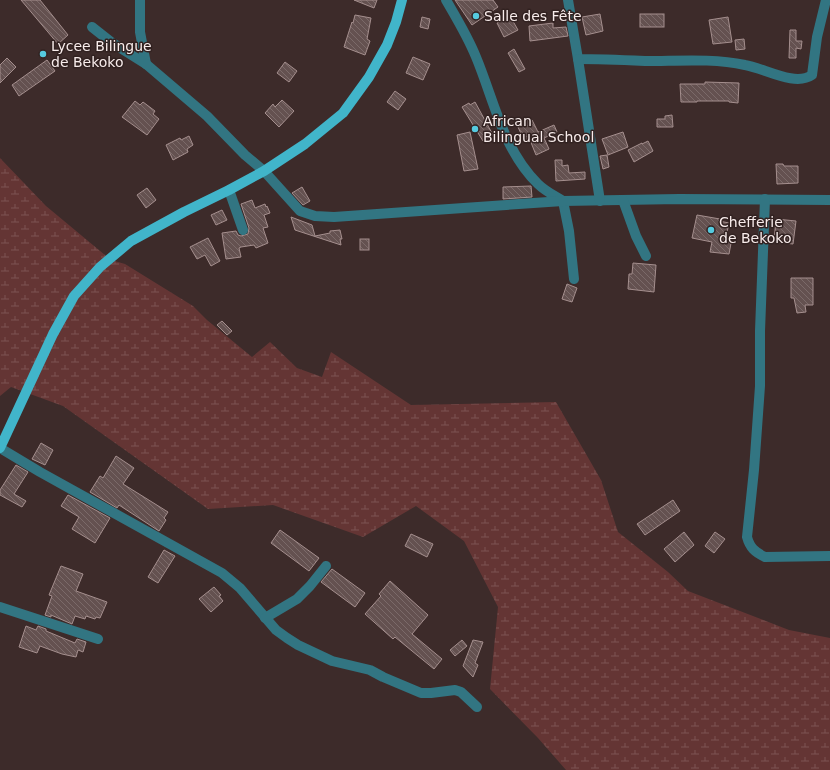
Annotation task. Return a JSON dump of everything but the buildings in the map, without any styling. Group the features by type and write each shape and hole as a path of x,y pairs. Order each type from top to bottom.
{"main road":[{"path":"0,448 53,334 74,296 100,267 131,241 264,170 304,144 343,113 369,78 387,45 396,22 402,0"}],"street":[{"path":"140,0 140,32 146,64"},
{"path":"446,0 463,29 476,57 498,116 518,159 526,172 539,185 563,201 570,231 574,279"},
{"path":"568,0 600,201"},
{"path":"578,59 645,61 721,60 756,67 773,74 800,80 812,75 814,69 817,37 826,0"},
{"path":"92,27 111,42 146,64 207,116 236,146 264,170 300,210 315,216 342,216 563,201 765,199 830,200"},
{"path":"229,190 243,230"},
{"path":"765,199 760,331 760,386 754,470 747,537 749,546 765,557 830,556"},
{"path":"623,200 636,236 646,256"},
{"path":"0,448 40,472 222,573 240,588 276,630 287,638 332,661 370,670 421,693 454,690 461,692 477,707"},
{"path":"265,618 297,599 326,566"},
{"path":"0,607 98,639"}],"green space":[{"path":"0,158 46,206 111,260 125,264 193,306 207,320 252,357 270,342 297,368 322,377 331,352 411,405 556,402 601,480 618,532 668,572 688,591 789,630 830,638 830,770 566,770 538,738 490,689 498,607 464,541 416,506 363,537 273,505 208,509 63,406 11,387 0,396"}],"place":[{"name":"Salle des Fête","path":"476,16"},
{"name":"Lycee Bilingue de Bekoko","path":"43,54"},
{"name":"African Bilingual School","path":"475,129"},
{"name":"Chefferie de Bekoko","path":"711,230"}]}
